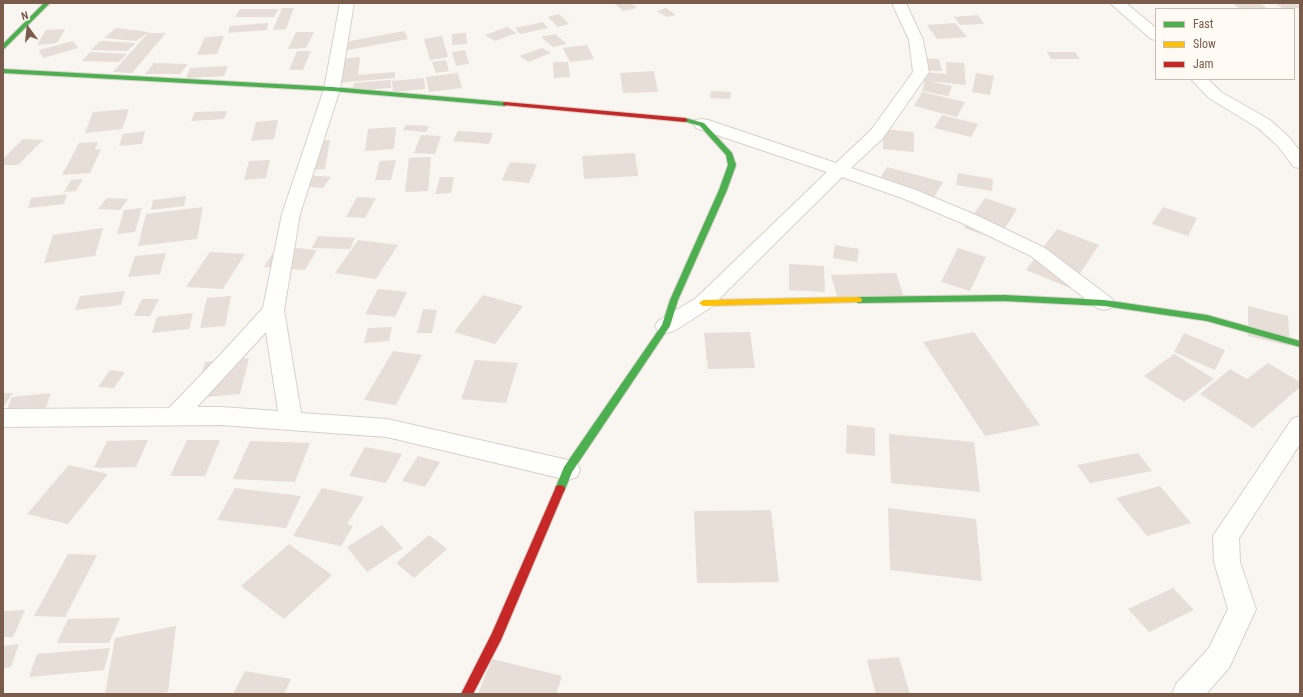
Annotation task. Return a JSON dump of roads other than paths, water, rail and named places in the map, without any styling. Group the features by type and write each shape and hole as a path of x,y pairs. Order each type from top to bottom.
{"street":[{"path":"3,47 47,3"},
{"path":"291,421 273,310 291,214 332,88 347,3"},
{"path":"666,326 703,303 790,216 841,170 877,134 921,72 916,40 899,3"},
{"path":"1117,3 1155,35"},
{"path":"3,71 332,88 685,120 702,124 909,194 1001,234 1038,252 1104,303"},
{"path":"1200,80 1215,95 1264,124 1283,141 1300,162"},
{"path":"467,694 497,636 568,470 666,326 674,300 723,190 732,165 729,155 702,124"},
{"path":"703,303 1004,298 1104,303 1207,318 1300,344"},
{"path":"175,416 229,360 273,310"},
{"path":"3,418 221,416 387,428 568,470"},
{"path":"1187,694 1219,658 1242,609 1227,562 1226,536 1300,425"}]}
